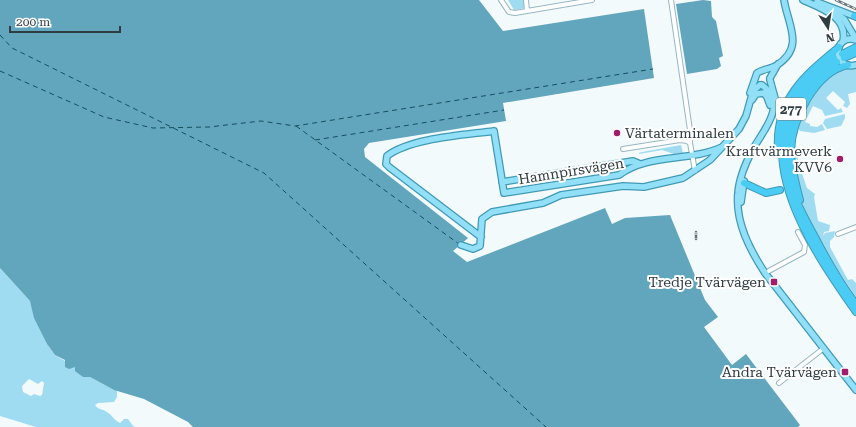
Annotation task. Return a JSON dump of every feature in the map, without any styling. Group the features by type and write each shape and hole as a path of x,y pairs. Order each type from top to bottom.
{"highway":[{"path":"784,176 779,160 778,140 787,104 796,86 804,76 839,47"},
{"path":"806,225 792,164 792,144 795,128 802,110 815,88 829,75 842,67 845,60 856,47"},
{"path":"845,60 856,53"},
{"path":"845,60 856,57"},
{"name":"277","path":"856,304 838,278 806,225 790,196 784,176 782,146 789,113 806,83 817,71 835,60 815,80 803,96 789,130 786,158 794,193 806,225 825,266 856,312"},
{"path":"742,182 766,193 780,190"}],"main road":[{"path":"784,0 794,45 790,54 778,64 756,75 756,81 768,91 773,102 771,118 749,157 742,182 742,225 749,247 765,273 856,390"},
{"path":"786,7 789,0"},
{"path":"803,0 830,13 837,19 844,30 843,41 839,47 838,58 842,63 845,60 856,65"},
{"path":"815,1 844,19 856,40"},
{"path":"815,1 855,17"},
{"path":"843,41 849,39 856,40"},
{"path":"761,85 767,84 778,64"},
{"path":"742,182 754,154 771,128 775,117 776,99 769,73 764,71"},
{"name":"Hamnpirsvägen","path":"748,109 750,92 756,75"},
{"name":"Hamnpirsvägen","path":"481,237 482,221 484,217 492,212 543,203 561,196 623,186 644,187 673,182 696,171 702,167 739,129 748,109 754,90 761,85"},
{"path":"748,109 756,94 765,94 769,100 770,109 766,128"},
{"name":"Hamnpirsvägen","path":"481,237 389,167 386,159 393,152 414,144 494,131 504,193 619,175 629,167 640,164 710,152 722,147"},
{"name":"Hamnpirsvägen","path":"502,182 633,161 640,164"},
{"path":"461,245 469,249 476,248 481,243 481,237"}],"street":[{"path":"501,0 509,12 515,13 572,2 592,0"},
{"path":"526,0 527,11"},
{"path":"671,0 690,130 690,143 696,171"},
{"name":"Hamnpirsvägen","path":"623,149 680,140 690,143"},
{"path":"693,154 702,167"},
{"path":"838,234 856,227"},
{"path":"765,273 804,252 805,245 798,232"},
{"path":"779,383 824,348"}],"shaded area":[{"path":"0,0 479,0 503,31 644,9 654,78 503,103 506,121 369,143 364,149 365,157 468,238 453,251 467,262 605,208 612,224 625,218 670,215 705,300 718,317 704,327 732,365 746,354 800,425 798,427 193,427 188,422 144,399 114,390 90,377 83,377 75,371 75,367 69,369 65,367 65,360 55,355 47,344 34,318 30,301 0,268"},
{"path":"508,0 524,0 525,8 514,10"},
{"path":"703,0 711,1 712,17 716,21 723,56 719,58 721,66 717,69 687,74 676,4"},
{"path":"856,68 856,92 848,94 850,104 847,108 843,106 845,102 833,91 826,98 838,110 841,108 843,112 825,116 822,110 813,106 805,122 810,124 810,126 817,127 822,124 825,130 814,133 800,131 798,128 819,88 831,76 840,71"},
{"path":"845,114 845,118 841,126 827,129 823,123 825,119"},
{"path":"681,145 683,153 674,154 662,150 639,154 642,152"},
{"path":"795,146 800,168 807,188 815,194 814,197 818,221 830,225 829,231 824,232 823,236 825,233 835,231 834,237 830,241 830,247 848,280 852,279 856,283 856,297 822,244 806,214 799,186 797,159 795,159"},
{"path":"0,268 30,301 47,344 55,355 75,367 83,377 90,377 114,390 117,390 117,397 114,402 98,403 95,405 96,407 107,412 120,423 124,419 128,419 133,426 136,427 36,427 0,416","holes":["29,379 38,384 42,381 44,383 42,395 40,396 34,394 31,396 23,392 22,386"]}],"ferry route":[{"path":"0,35 12,48 264,173 546,427"},
{"path":"0,71 104,117 153,128 209,127 261,121 295,126 653,69"},
{"path":"315,140 504,110"},
{"path":"296,126 459,244"}],"railway":[{"path":"836,0 856,9"},
{"path":"696,232 696,239"}],"place":[{"name":"Värtaterminalen","path":"617,133"},
{"name":"Kraftvärmeverk KVV6","path":"840,159"},
{"name":"Tredje Tvärvägen","path":"774,282"},
{"name":"Andra Tvärvägen","path":"845,372"}]}
